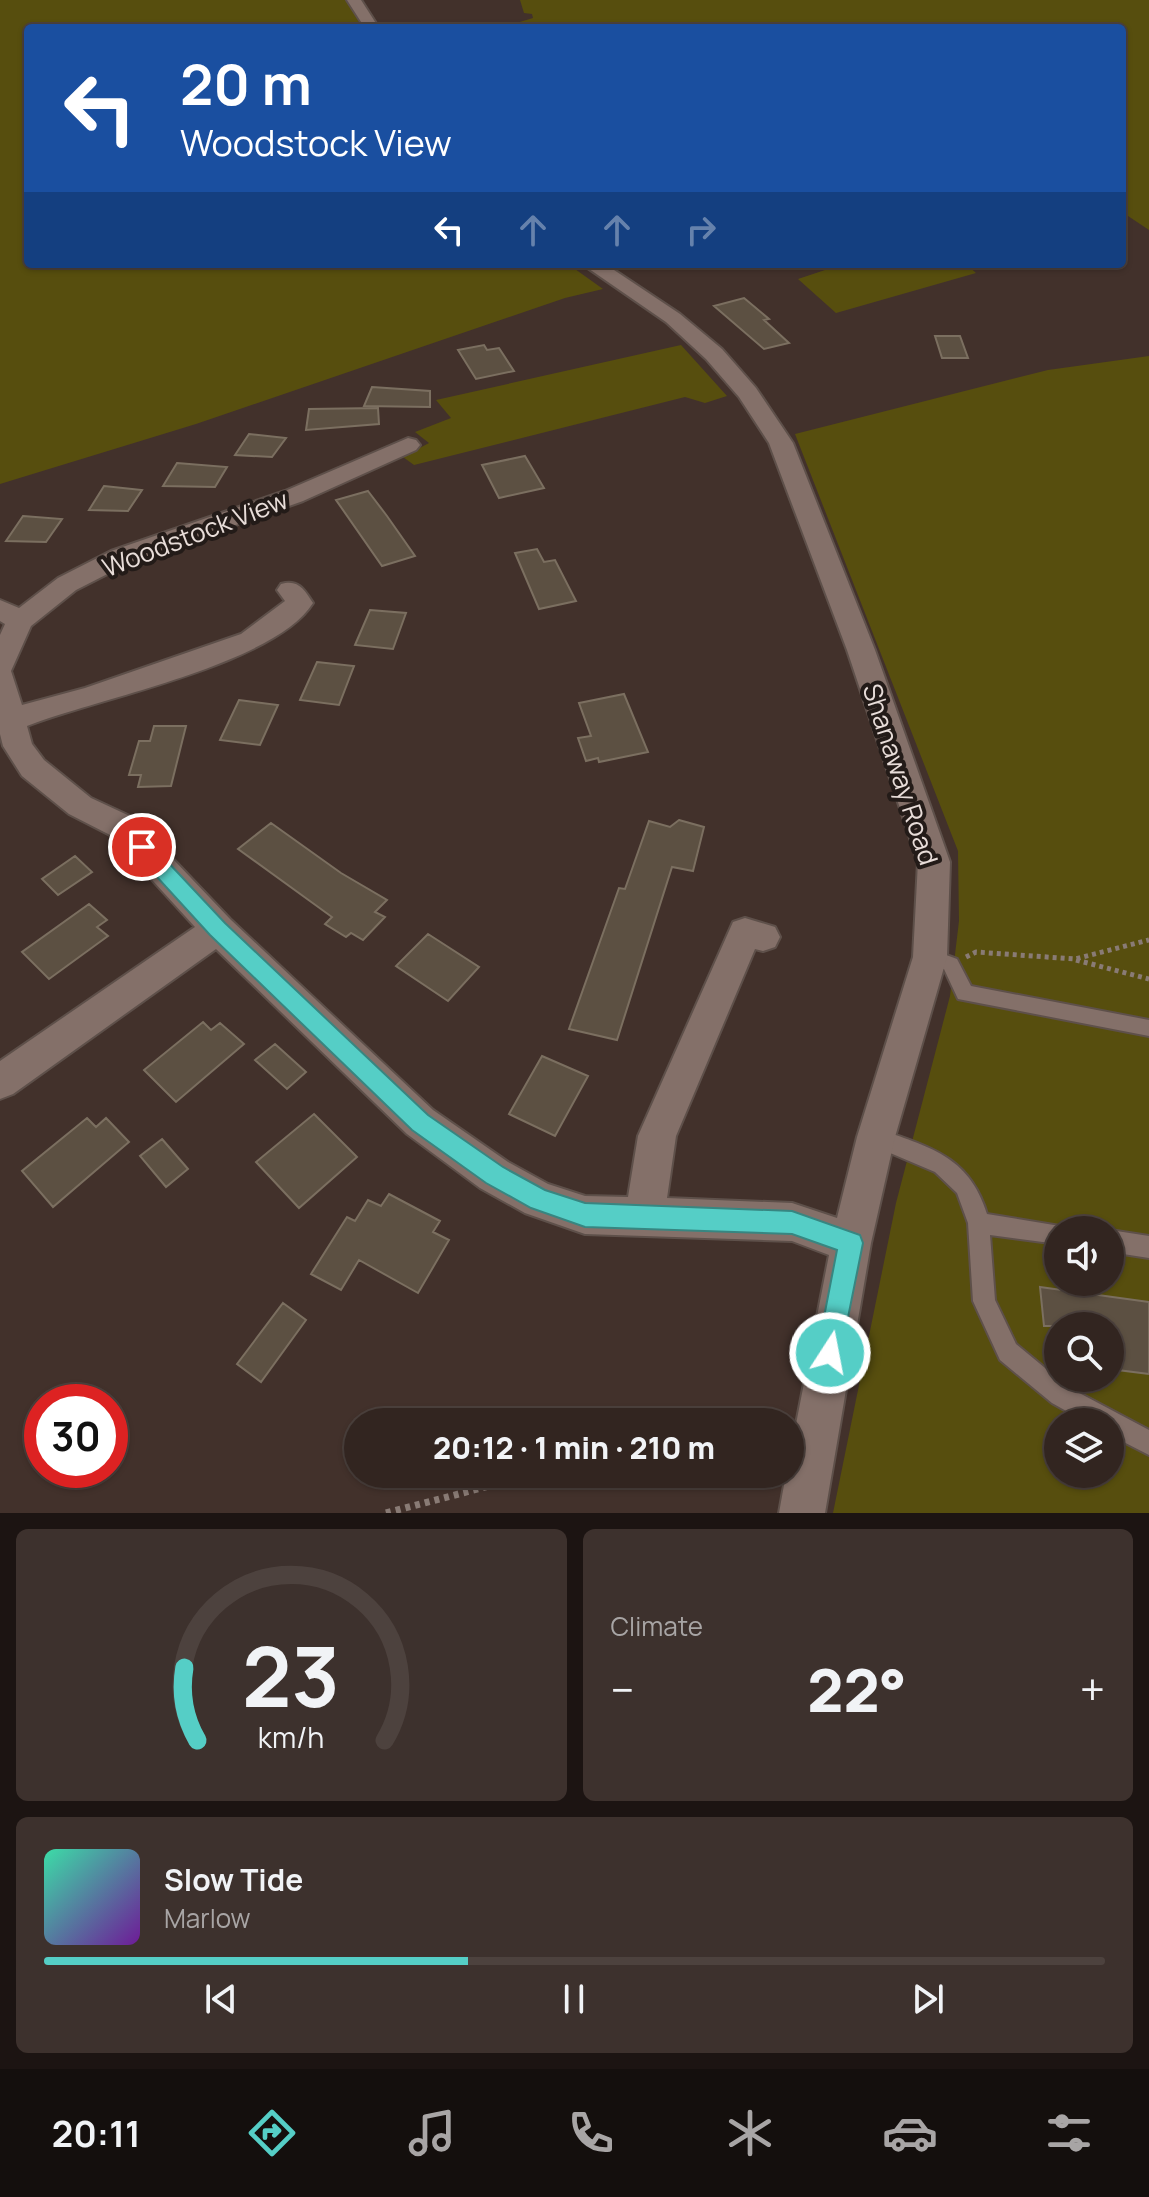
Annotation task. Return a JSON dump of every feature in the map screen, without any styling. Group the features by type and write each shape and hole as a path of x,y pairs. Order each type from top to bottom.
{"street":[{"path":"354,0 369,24"},
{"name":"Shanaway Road","path":"598,268 673,318 714,354 748,393 781,443 861,650 934,862 940,960 876,1137 851,1243 802,1513"},
{"name":"Woodstock View","path":"0,666 10,615 67,584 120,557 386,464 408,445"},
{"path":"11,721 251,641 300,603 290,590"},
{"path":"0,676 18,746 33,768 80,806 123,827 218,929 420,1122 494,1175 539,1200 585,1215 792,1222 851,1243"},
{"path":"0,1082 218,929"},
{"path":"645,1217 657,1136 745,932 763,937"}],"lane":[{"path":"940,960 965,993 1149,1028"},
{"path":"876,1137 938,1162 956,1173 974,1197 979,1223 984,1301 1008,1352 1060,1395 1149,1443"},
{"path":"979,1223 1044,1232"},
{"path":"1124,1243 1149,1247"}],"path":[{"path":"1075,959 1149,940"},
{"path":"940,960 976,952 1075,959 1149,979"},
{"path":"386,1513 482,1488"}],"shaded area":[{"path":"0,0 347,0 360,24 24,24 24,268 574,268 603,289 565,298 196,424 0,484"},
{"path":"520,0 1149,0 1149,230 1126,215 1126,24 513,24 533,18 532,14 524,13"},
{"path":"831,268 970,268 976,273 836,313 798,279"},
{"path":"681,345 727,396 705,403 685,397 414,465 403,457 429,443 415,432 451,418 436,400"},
{"path":"1149,356 1149,1513 833,1513 896,1203 950,996 959,921 958,851 795,434 1048,370"}],"building":[{"path":"744,298 769,319 764,320 789,343 764,349 714,306"},
{"path":"935,336 960,336 968,358 942,358"},
{"path":"484,345 487,350 499,348 514,371 476,379 458,350"},
{"path":"372,387 430,391 430,407 364,406"},
{"path":"378,408 379,424 306,430 309,409"},
{"path":"249,434 286,438 272,457 235,455"},
{"path":"525,456 544,488 499,498 482,465"},
{"path":"177,463 227,467 215,487 163,486"},
{"path":"104,486 142,490 128,511 89,510"},
{"path":"368,491 415,556 382,566 336,500"},
{"path":"23,516 62,519 46,542 6,541"},
{"path":"537,549 544,562 555,560 576,601 539,609 515,553"},
{"path":"370,610 406,613 393,649 355,645"},
{"path":"317,662 354,666 339,705 300,700"},
{"path":"624,694 648,752 599,762 598,758 586,761 578,738 591,736 579,703"},
{"path":"239,700 278,705 260,745 220,740"},
{"path":"154,726 186,726 171,786 138,787 141,775 129,775 139,741 150,741"},
{"path":"679,820 704,827 693,871 672,867 617,1040 569,1029 619,888 625,889 649,821 670,827"},
{"path":"271,823 341,873 387,900 375,912 385,917 363,940 351,933 346,937 325,924 332,917 238,849"},
{"path":"75,856 92,872 58,895 42,879"},
{"path":"89,904 107,920 97,927 108,936 49,979 22,952"},
{"path":"428,934 479,967 448,1001 396,966"},
{"path":"203,1022 211,1030 220,1023 244,1044 176,1102 144,1070"},
{"path":"275,1044 306,1072 287,1089 255,1060"},
{"path":"542,1056 588,1076 555,1136 509,1114"},
{"path":"314,1114 357,1157 299,1208 256,1162"},
{"path":"87,1118 96,1127 106,1118 129,1142 53,1207 22,1171"},
{"path":"162,1139 188,1169 166,1187 140,1156"},
{"path":"389,1194 440,1221 433,1232 449,1240 418,1293 359,1260 341,1290 311,1274 347,1217 355,1221 368,1200 381,1206"},
{"path":"1040,1287 1044,1288 1044,1296 1105,1296 1149,1302 1149,1374 1124,1371 1124,1312 1044,1312 1044,1326"},
{"path":"283,1303 306,1320 261,1382 237,1364"}],"route":[{"path":"142,847 218,929 420,1122 494,1175 539,1200 585,1215 792,1222 851,1243 830,1353"}]}
